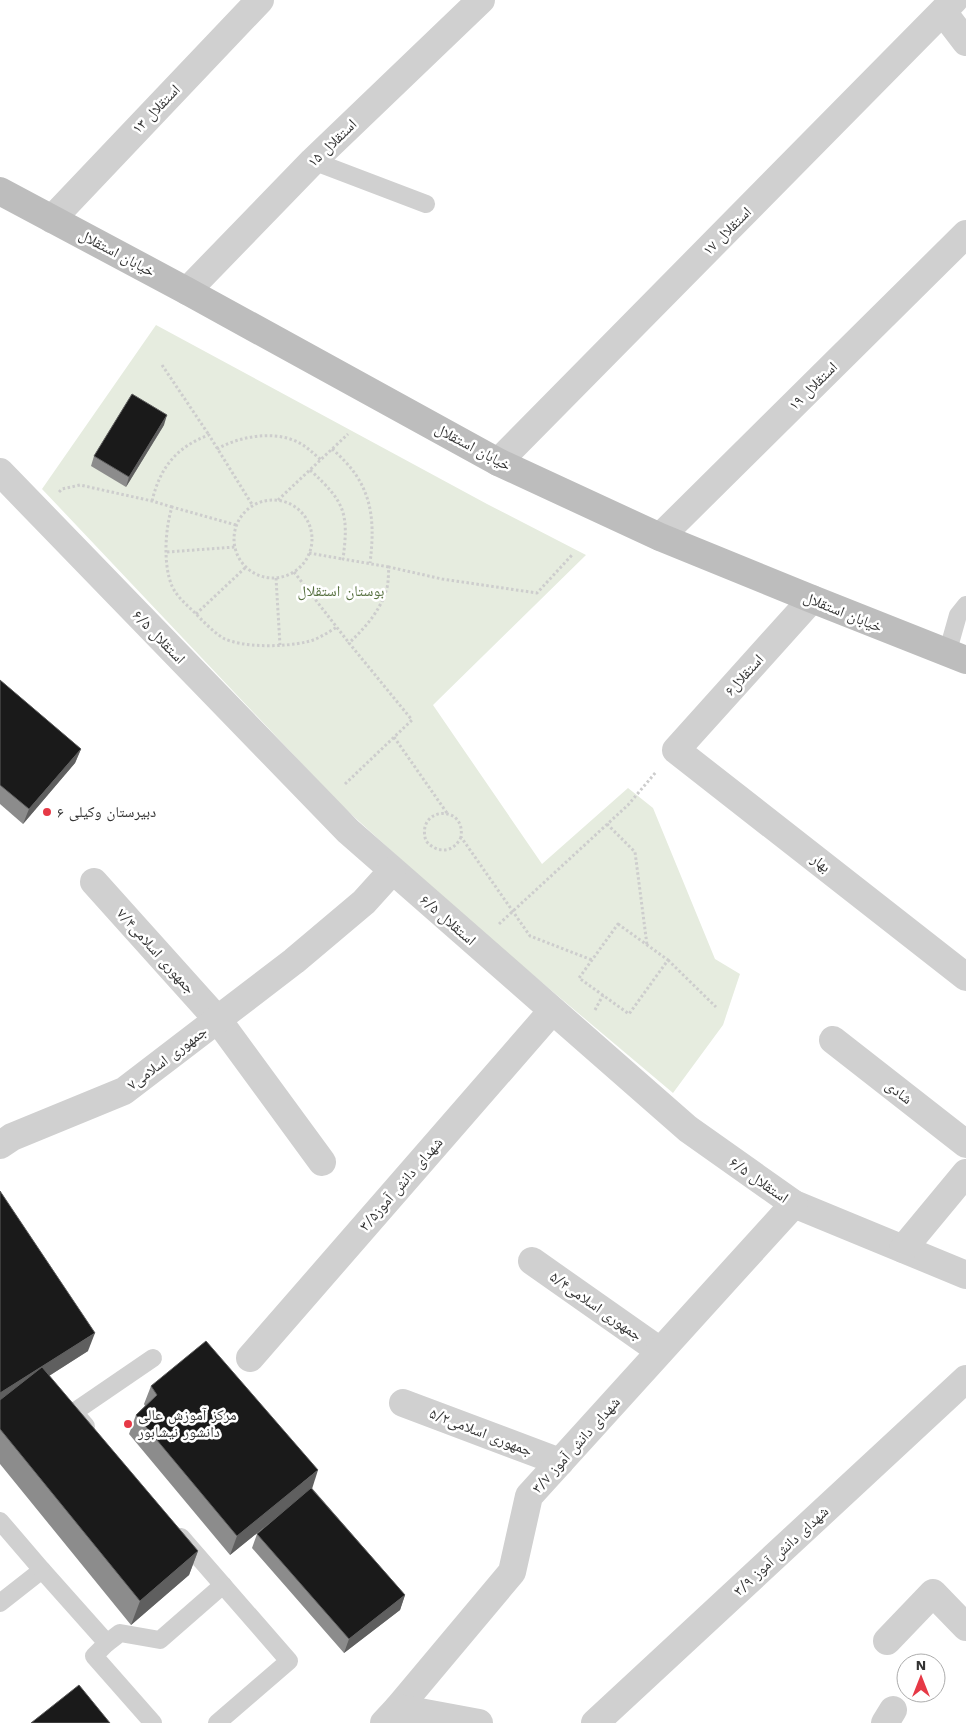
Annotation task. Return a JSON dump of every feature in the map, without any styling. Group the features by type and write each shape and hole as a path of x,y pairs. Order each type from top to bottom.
{"main road":[{"name":"خیابان استقلال","path":"0,191 187,291 498,462 660,537 957,657"}],"street":[{"name":"استقلال ۱۳","path":"52,218 260,0"},
{"name":"استقلال ۱۵","path":"187,291 313,161 481,0"},
{"path":"949,6 966,42"},
{"name":"استقلال ۱۷","path":"498,462 949,6"},
{"name":"استقلال ۱۹","path":"660,537 966,234"},
{"name":"استقلال ۶/۵","path":"0,472 348,831 688,1129 794,1204 966,1275"},
{"name":"استقلال۶","path":"676,750 812,600"},
{"name":"بهار","path":"676,750 966,977"},
{"name":"جمهوری اسلامی۷","path":"4,1135 124,1091 294,961 364,902 392,871"},
{"name":"جمهوری اسلامی۷/۴","path":"94,882 218,1020 322,1162"},
{"name":"شهدای دانش آموز۳/۵","path":"250,1358 552,1011"},
{"name":"شادی","path":"833,1040 966,1144"},
{"path":"903,1249 966,1174"},
{"name":"شهدای دانش آموز ۳/۷","path":"391,1716 512,1572 529,1496 794,1204"},
{"name":"جمهوری اسلامی۵/۴","path":"532,1260 660,1352"},
{"name":"شهدای دانش آموز ۳/۹","path":"595,1723 966,1379"},
{"name":"جمهوری اسلامی۵/۲","path":"403,1403 560,1462"},
{"path":"887,1641 933,1593 966,1627"},
{"path":"391,1716 479,1723"}],"lane":[{"path":"313,161 426,204"},
{"path":"957,657 958,615 966,605"},
{"path":"94,1435 74,1412 153,1358"},
{"path":"0,1521 108,1644"},
{"path":"171,1525 289,1662 217,1723"},
{"path":"0,1603 42,1570"},
{"path":"153,1723 94,1656 120,1633 160,1640 223,1585"}],"path":[{"path":"162,364 253,506"},
{"path":"277,501 348,434"},
{"path":"152,501 156,485 163,470 173,456 200,438 209,435"},
{"path":"218,449 227,444 242,440 264,436 278,436 306,446 321,460"},
{"path":"332,449 353,469 368,502 373,519 370,564"},
{"path":"310,470 332,492 344,515 346,534 343,559"},
{"path":"41,515 62,489 80,485 152,501 236,525"},
{"path":"264,501 277,501 289,504 300,511 308,521 311,533 311,546 303,563 294,572 276,578 263,577 251,572 242,562 235,547 236,525 253,506 264,501"},
{"path":"172,507 167,533 167,552 172,584 177,595 223,638 233,642 252,645 280,645 307,642 337,627"},
{"path":"167,552 235,547"},
{"path":"309,553 389,566 442,579 537,593 572,555"},
{"path":"349,643 362,631 378,609 387,590 389,566"},
{"path":"196,614 246,567"},
{"path":"294,572 412,720 322,805"},
{"path":"276,578 280,645"},
{"path":"394,737 448,813 458,820 461,837 530,936 592,960"},
{"path":"476,944 628,804 676,750"},
{"path":"448,813 436,814 426,822 424,828 426,841 430,846 442,851 454,847 461,837"},
{"path":"607,824 635,852 648,945"},
{"path":"668,960 629,1014 579,978 618,924 668,960 716,1007"}],"green space":[{"name":"بوستان استقلال","path":"156,325 487,504 586,555 433,705 542,864 628,788 653,808 715,959 740,974 723,1025 673,1093 463,916 340,804 42,489"}],"building":[{"path":"132,394 167,415 129,477 94,456"},
{"path":"0,680 81,749 29,809 0,785"},
{"path":"0,1191 95,1333 0,1393"},
{"path":"206,1341 318,1470 237,1536 136,1415 157,1395 151,1386"},
{"path":"42,1367 198,1551 140,1601 0,1429 0,1400"},
{"path":"311,1488 405,1595 349,1639 257,1534"},
{"path":"79,1685 110,1723 31,1723"}],"place":[{"name":"دبیرستان وکیلی ۶","path":"47,812"},
{"name":"مرکز آموزش عالی دانشور نیشابور","path":"128,1424"}]}
